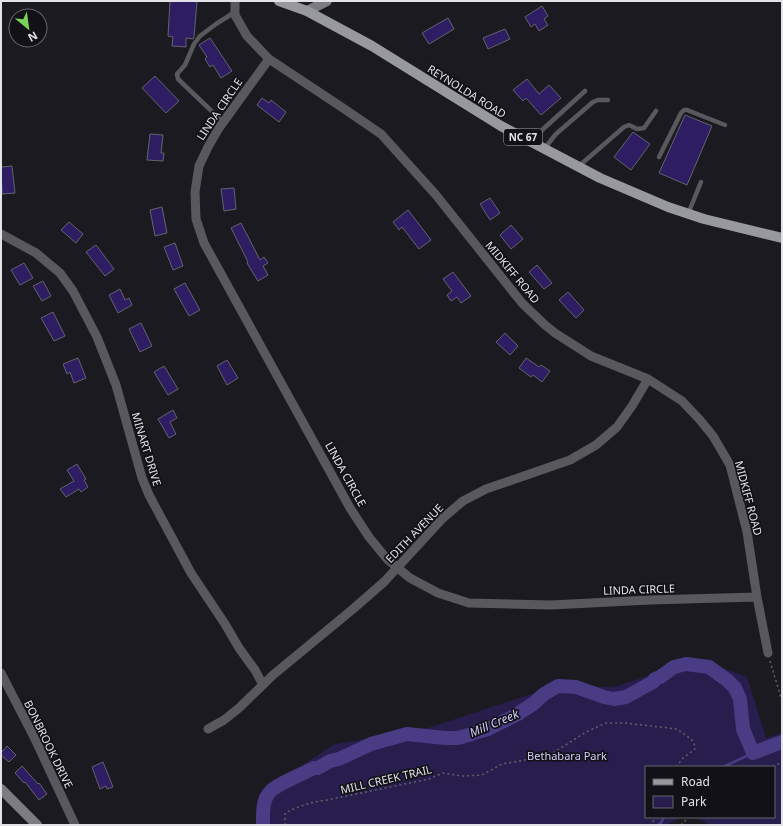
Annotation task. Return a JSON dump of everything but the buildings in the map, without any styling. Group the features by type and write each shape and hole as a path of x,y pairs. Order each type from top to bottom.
{"main road":[{"name":"REYNOLDA ROAD","path":"279,1 307,11 372,46 501,126 600,178 688,214 782,238"}],"street":[{"name":"MIDKIFF ROAD","path":"235,1 235,15 248,36 269,59 381,134 436,195 522,303 546,325 555,333 591,356 648,379 682,401 700,420 713,436 730,465 747,532 757,597 768,653"},
{"path":"307,11 327,1"},
{"name":"LINDA CIRCLE","path":"269,59 223,122 199,166 195,192 196,219 204,244 350,508 369,537 387,559 410,578 438,593 469,603 552,605 757,597"},
{"name":"MINART DRIVE","path":"1,234 36,253 60,273 73,290 97,337 116,385 148,495 191,573 226,624 239,648 255,670 263,685"},
{"name":"EDITH AVENUE","path":"208,729 224,720 273,675 384,582 443,518 463,501 486,489 570,460 596,445 616,427 632,406 648,379"},
{"name":"BONBROOK DRIVE","path":"1,673 35,739 75,825"},
{"path":"1,790 37,825"}],"lane":[{"path":"223,122 178,79 177,74 185,65 194,44 200,36 235,12"},
{"path":"530,141 585,91"},
{"path":"544,149 556,134 592,102 598,100 608,100"},
{"path":"658,157 684,110 726,125"},
{"path":"578,167 624,127 629,125 637,129 644,128 656,111"},
{"path":"688,214 701,182"}],"path":[{"path":"768,653 782,701"},
{"name":"MILL CREEK TRAIL","path":"285,825 285,813 311,802 429,779 442,773 463,776 482,776 502,764 531,760 553,753 586,732 606,723 625,723 676,729 694,742 695,749 677,766"},
{"path":"653,822 655,818"}],"green space":[{"name":"Bethabara Park","path":"699,659 747,677 766,738 782,733 782,825 710,825 698,818 775,818 775,766 645,766 645,818 681,818 666,825 260,825 270,786 335,744 422,730 556,686 614,687"}],"waterway":[{"name":"Mill Creek","path":"263,825 264,803 267,795 273,789 314,768 318,768 330,761 339,759 371,744 407,734 445,738 458,738 472,734 488,729 516,715 533,704 544,694 558,686 576,687 614,699 626,697 653,682 655,679 674,667 686,664 709,667 735,688 740,699 743,729 753,753 782,742"},
{"path":"725,766 753,753"},
{"path":"657,825 661,823 664,818"}]}
